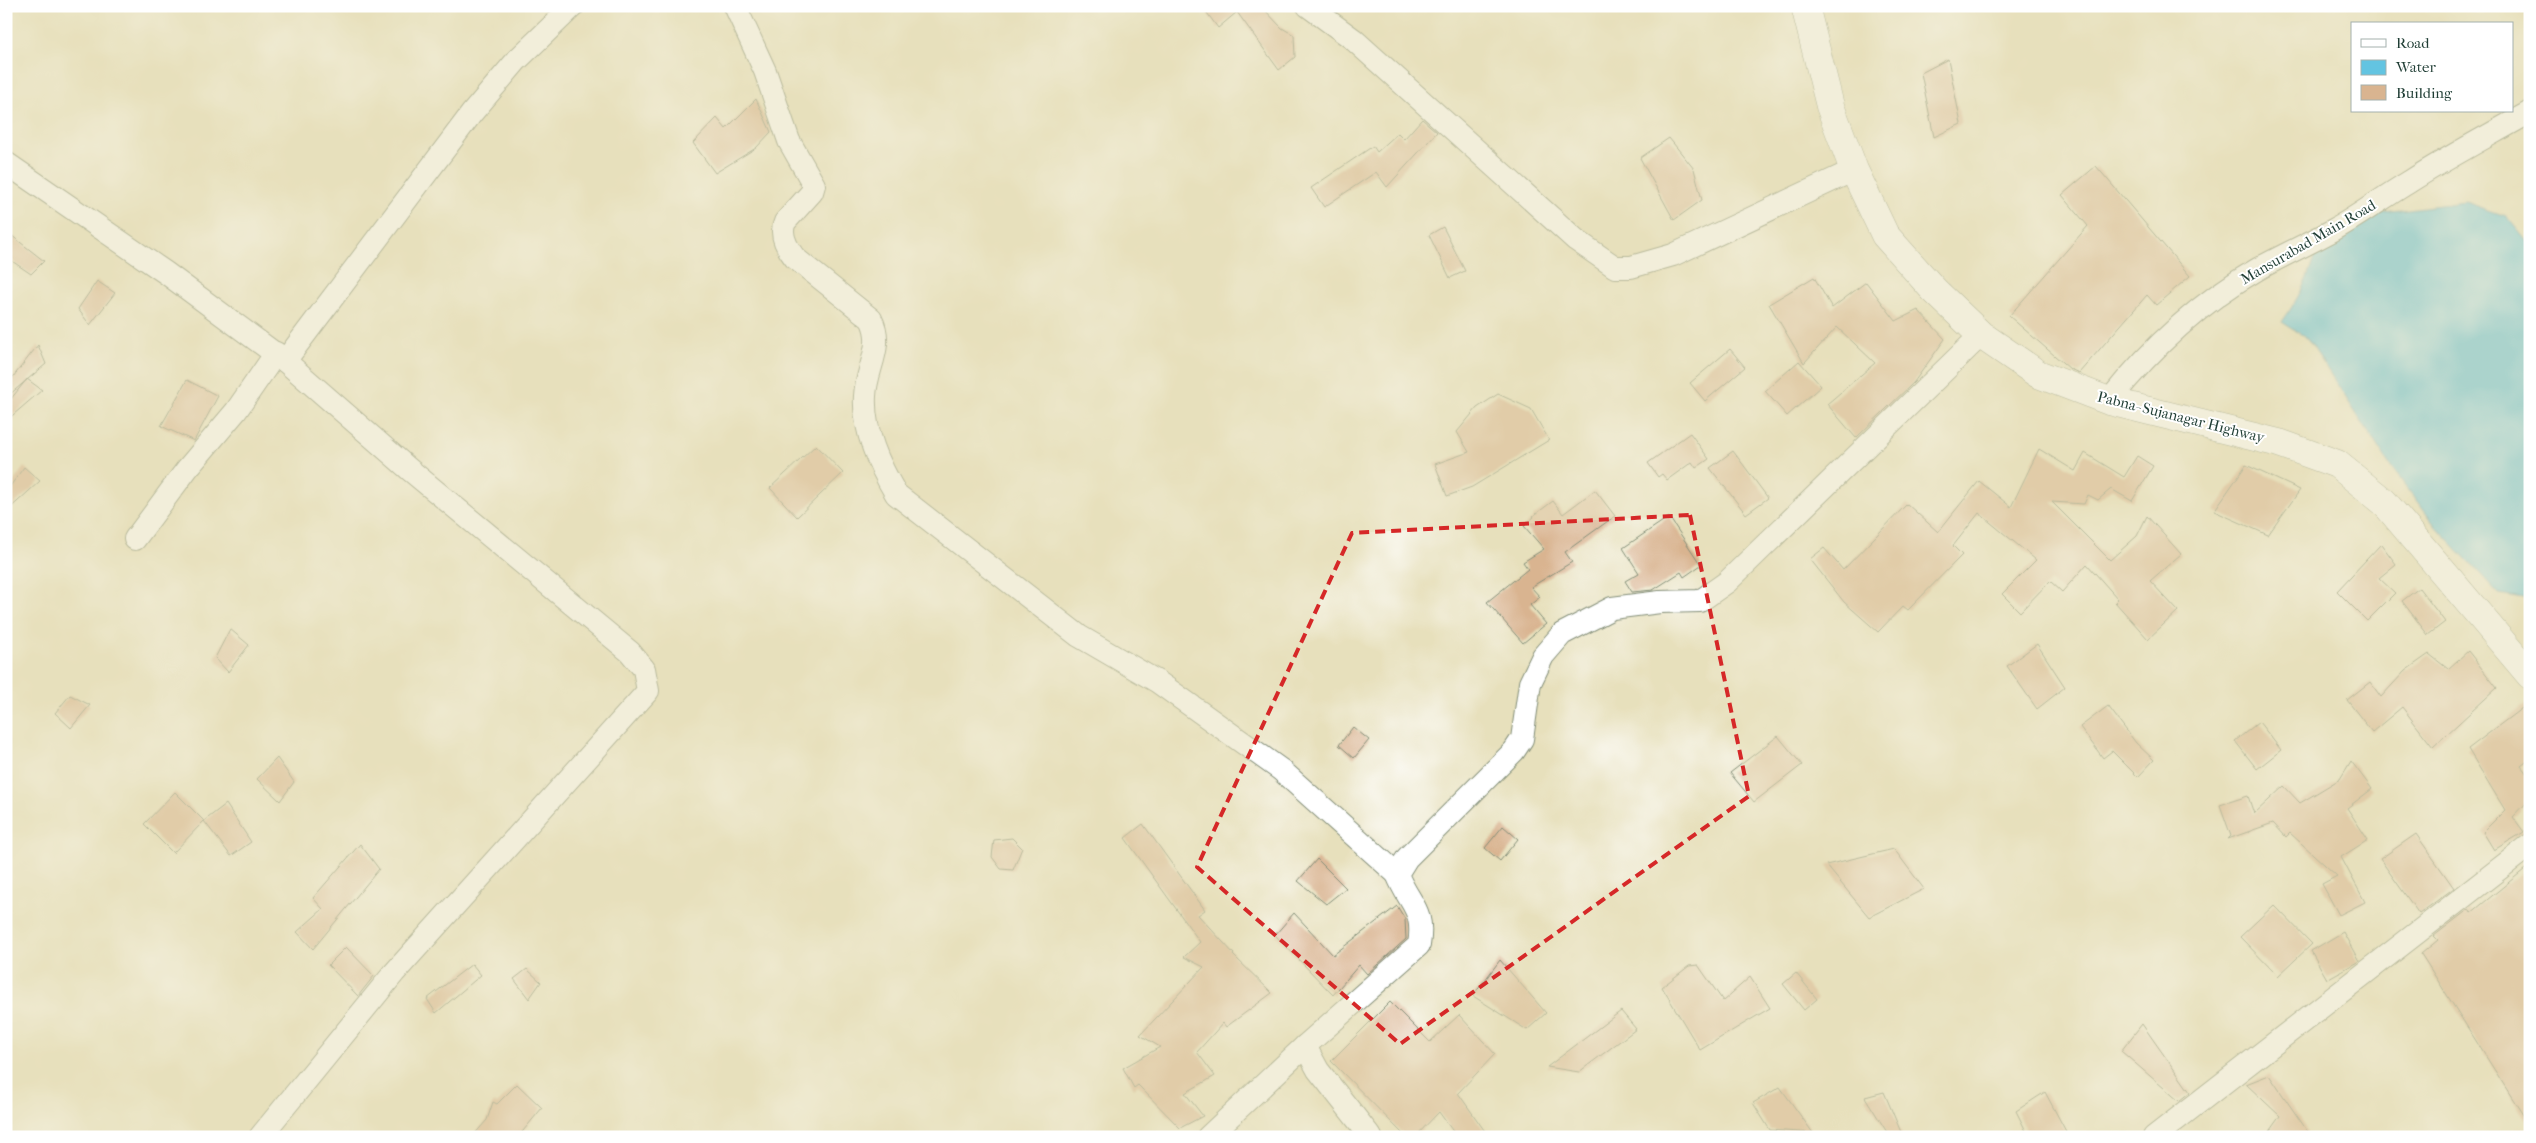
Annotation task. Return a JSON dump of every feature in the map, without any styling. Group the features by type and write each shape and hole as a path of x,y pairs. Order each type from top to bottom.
{"main road":[{"name":"Pabna- Sujanagar Highway","path":"1804,6 1830,106 1854,170 1885,234 1934,290 1981,335 2038,374 2109,401 2279,443 2337,464 2384,502 2530,676"}],"street":[{"path":"135,539 186,469 281,357 472,114 517,60 573,6"},
{"path":"735,6 765,71 789,141 814,185 812,192 785,222 783,227 786,246 795,258 871,319 877,330 878,342 864,396 867,426 880,466 896,494 1079,636 1158,682 1281,770 1396,874 1402,889 1417,909 1422,926 1419,945 1304,1046 1208,1137"},
{"path":"1308,6 1353,39 1576,240 1615,267 1631,267 1672,255 1854,170"},
{"name":"Mansurabad Main Road","path":"2109,401 2136,367 2157,345 2182,322 2214,298 2257,270 2336,229 2410,181 2530,112"},
{"path":"6,163 166,273 281,357 417,477 630,652 644,669 648,691 394,973 260,1137"},
{"path":"1396,874 1407,858 1514,751 1522,739 1530,683 1543,656 1562,634 1612,608 1660,602 1700,601 1720,586 1981,335"},
{"path":"2154,1137 2530,845"},
{"path":"1304,1046 1318,1070 1371,1137"}],"highlighted area":[{"path":"1690,515 1749,796 1400,1044 1197,867 1352,533"}],"water":[{"path":"2465,202 2506,216 2530,245 2530,603 2524,598 2499,594 2437,528 2389,464 2307,338 2282,322 2302,288 2316,251 2376,213"}],"building":[{"path":"1202,6 1261,6 1282,28 1294,35 1295,57 1279,70 1237,12 1218,28"},
{"path":"1948,59 1961,124 1934,137 1921,73"},
{"path":"756,99 771,132 756,148 715,173 693,143 717,118 726,129"},
{"path":"1422,119 1437,132 1387,187 1376,172 1324,207 1311,188 1373,146 1377,152 1398,133 1404,139"},
{"path":"1669,138 1694,169 1702,200 1674,220 1640,158"},
{"path":"2096,166 2190,276 2156,305 2147,295 2079,373 2070,369 2009,316 2088,226 2062,195"},
{"path":"1443,227 1465,271 1450,278 1429,235"},
{"path":"11,235 44,261 31,274 6,257 6,246"},
{"path":"1814,277 1832,308 1866,282 1896,321 1918,310 1945,339 1914,382 1856,438 1827,404 1875,363 1837,327 1804,363 1769,304"},
{"path":"97,281 115,293 90,325 78,309"},
{"path":"38,345 46,364 9,395 6,386"},
{"path":"1730,349 1745,367 1705,401 1690,383"},
{"path":"1799,361 1821,386 1787,416 1765,391"},
{"path":"27,379 42,390 6,421 6,405"},
{"path":"187,380 218,396 194,441 161,426"},
{"path":"1498,394 1531,409 1549,440 1472,487 1447,496 1435,464 1469,452 1457,432 1477,408"},
{"path":"1690,433 1709,459 1696,468 1692,462 1667,480 1662,474 1658,477 1648,463"},
{"path":"816,445 843,473 797,517 770,488"},
{"path":"2039,449 2075,471 2085,453 2124,477 2137,456 2153,466 2132,501 2111,489 2098,500 2088,495 2084,504 2052,502 2110,560 2137,536 2147,516 2181,554 2150,581 2178,611 2148,639 2115,602 2118,599 2087,564 2062,592 2050,581 2020,612 2002,594 2036,560 1979,513 1953,546 1962,555 1908,610 1903,606 1878,632 1844,602 1810,559 1824,548 1843,570 1907,504 1938,532 1979,481 2011,507"},
{"path":"1733,451 1768,498 1746,514 1710,468"},
{"path":"2246,465 2300,490 2268,535 2214,511"},
{"path":"24,467 40,481 6,512 6,492"},
{"path":"1595,490 1615,516 1565,552 1572,562 1531,587 1540,597 1530,605 1546,624 1523,643 1487,602 1528,569 1523,562 1544,549 1524,526 1533,516 1553,501 1563,514"},
{"path":"1669,517 1701,565 1684,577 1681,572 1653,590 1632,592 1625,581 1639,573 1623,548"},
{"path":"2381,544 2396,564 2379,578 2395,593 2367,621 2337,591"},
{"path":"2419,588 2445,622 2428,635 2402,601"},
{"path":"230,629 249,645 228,672 215,658"},
{"path":"2037,644 2065,687 2037,709 2007,666"},
{"path":"2468,651 2497,688 2433,747 2402,707 2372,732 2347,700 2370,682 2381,697 2405,671 2429,654 2448,669"},
{"path":"70,695 90,705 71,728 55,713"},
{"path":"2530,702 2530,759 2521,766 2530,778 2530,799 2513,817 2524,832 2494,850 2483,832 2505,810 2468,749"},
{"path":"2108,706 2136,743 2154,760 2138,777 2112,751 2103,758 2080,727"},
{"path":"2259,722 2281,750 2257,769 2235,741"},
{"path":"1353,727 1369,740 1354,758 1339,745"},
{"path":"1778,736 1802,765 1754,802 1730,773"},
{"path":"277,758 294,782 280,801 257,779"},
{"path":"2351,761 2372,789 2347,808 2368,840 2341,857 2365,902 2339,915 2322,884 2337,876 2290,833 2286,837 2273,823 2228,839 2231,836 2220,805 2248,796 2254,814 2284,786 2300,803 2340,779"},
{"path":"175,792 204,821 173,853 144,824"},
{"path":"226,804 251,842 231,856 204,821"},
{"path":"1143,824 1205,910 1198,915 1233,955 1272,993 1226,1027 1223,1023 1197,1052 1215,1076 1185,1093 1203,1116 1180,1128 1138,1085 1134,1088 1123,1068 1160,1047 1140,1035 1204,967 1184,957 1200,942 1125,838"},
{"path":"1503,826 1518,839 1500,861 1485,848"},
{"path":"2416,834 2454,888 2419,914 2380,859"},
{"path":"1012,838 1022,848 1013,870 1001,869 992,857 994,840"},
{"path":"360,844 379,869 313,949 297,932 323,909 313,898"},
{"path":"1894,849 1924,889 1869,917 1826,865"},
{"path":"1317,859 1346,888 1326,904 1298,881"},
{"path":"2530,865 2530,1126 2421,954 2438,940 2434,936 2469,909 2471,913"},
{"path":"2274,905 2312,944 2278,976 2240,937"},
{"path":"1397,906 1405,919 1406,939 1367,974 1359,965 1333,995 1275,935 1294,913 1333,955"},
{"path":"2343,932 2359,961 2327,979 2311,951"},
{"path":"346,947 374,976 358,996 328,965"},
{"path":"1500,960 1546,1013 1527,1030 1473,996"},
{"path":"472,964 481,975 436,1013 427,999"},
{"path":"1698,965 1723,1001 1750,977 1770,1008 1700,1050 1662,987 1689,966"},
{"path":"527,969 541,982 529,999 514,979"},
{"path":"1796,973 1817,999 1804,1010 1783,984"},
{"path":"1390,1002 1430,1042 1459,1015 1495,1054 1458,1093 1489,1137 1457,1137 1439,1112 1415,1137 1406,1137 1331,1061"},
{"path":"1621,1011 1636,1029 1579,1072 1547,1067"},
{"path":"2142,1024 2190,1092 2179,1101 2121,1051"},
{"path":"2269,1075 2311,1137 2265,1137 2280,1116 2246,1084"},
{"path":"517,1084 542,1108 518,1137 472,1137 487,1120 493,1102 497,1104"},
{"path":"1780,1087 1813,1133 1770,1130 1753,1103"},
{"path":"1884,1092 1903,1137 1890,1137 1865,1097"},
{"path":"2045,1092 2069,1137 2029,1137 2016,1111"}]}
